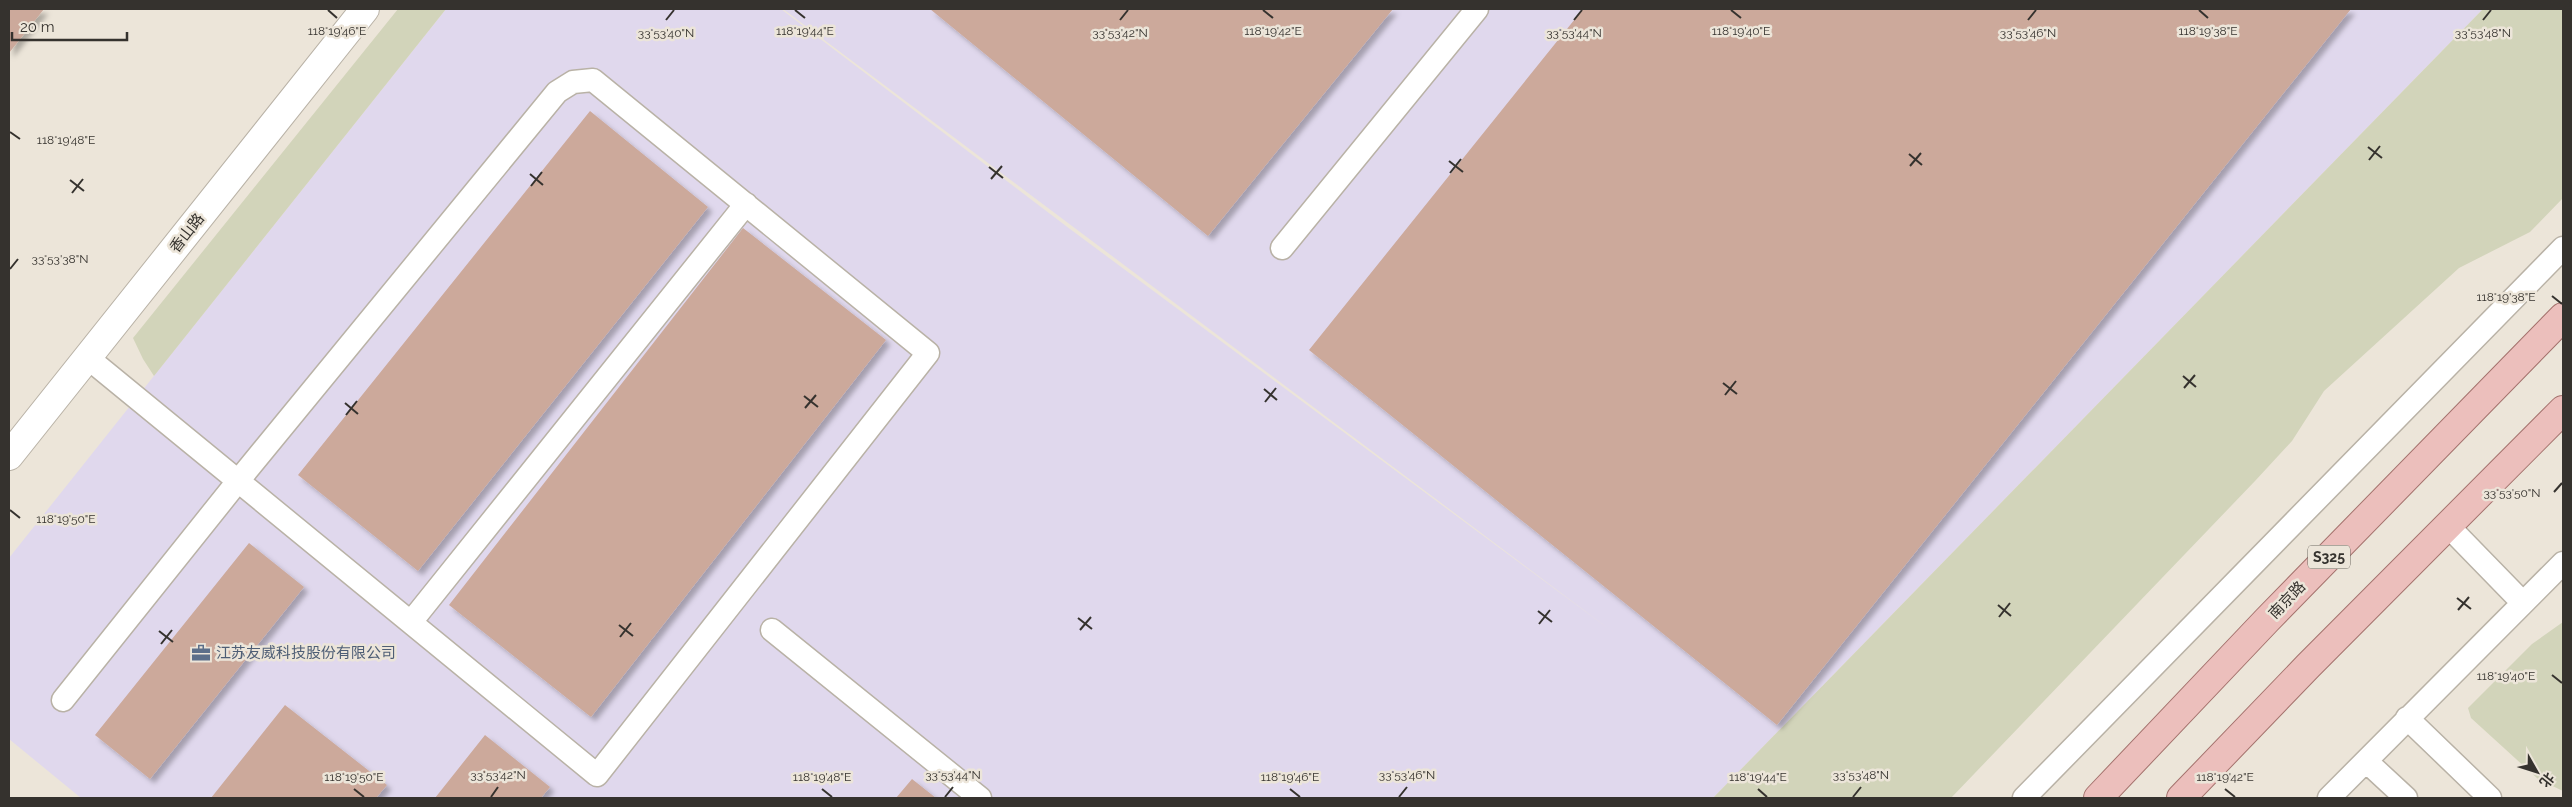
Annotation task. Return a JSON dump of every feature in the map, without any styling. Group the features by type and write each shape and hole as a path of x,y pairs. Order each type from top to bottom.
{"main road":[{"name":"南京路","path":"2098,798 2274,613 2563,317"},
{"path":"2182,798 2308,666 2563,410"}],"street":[{"name":"香山路","path":"9,456 365,9"}],"lane":[{"path":"1282,248 1477,9"},
{"path":"62,700 238,481 557,92 573,82 594,80 928,353 597,775 411,622 238,481 88,358"},
{"path":"411,622 746,204"},
{"path":"2024,798 2563,248"},
{"path":"2448,526 2523,603"},
{"path":"2329,798 2563,563"},
{"path":"772,630 980,798"},
{"path":"2408,718 2490,798"},
{"path":"2366,760 2406,798"}],"shaded area":[{"path":"446,9 781,9 1070,229 1617,635 783,9 2483,9 1713,798 81,798 9,739 9,558"}],"green space":[{"path":"398,9 446,9 154,376 133,338"},
{"path":"2483,9 2563,9 2563,198 2530,232 2459,268 2324,391 2292,441 1951,798 1713,798"},
{"path":"2563,622 2563,791 2538,779 2471,718 2468,708 2532,644"}],"building":[{"path":"9,9 44,9 9,53"},
{"path":"930,9 1393,9 1208,236"},
{"path":"1583,9 2351,9 1777,725 1309,350"},
{"path":"590,111 708,207 418,571 298,475"},
{"path":"743,228 886,340 591,717 449,605"},
{"path":"249,543 304,587 150,779 95,735"},
{"path":"285,705 387,785 376,798 211,798"},
{"path":"485,735 550,787 541,798 435,798"},
{"path":"912,779 936,798 896,798"}],"place":[{"name":"江苏友威科技股份有限公司","path":"201,653"}]}
